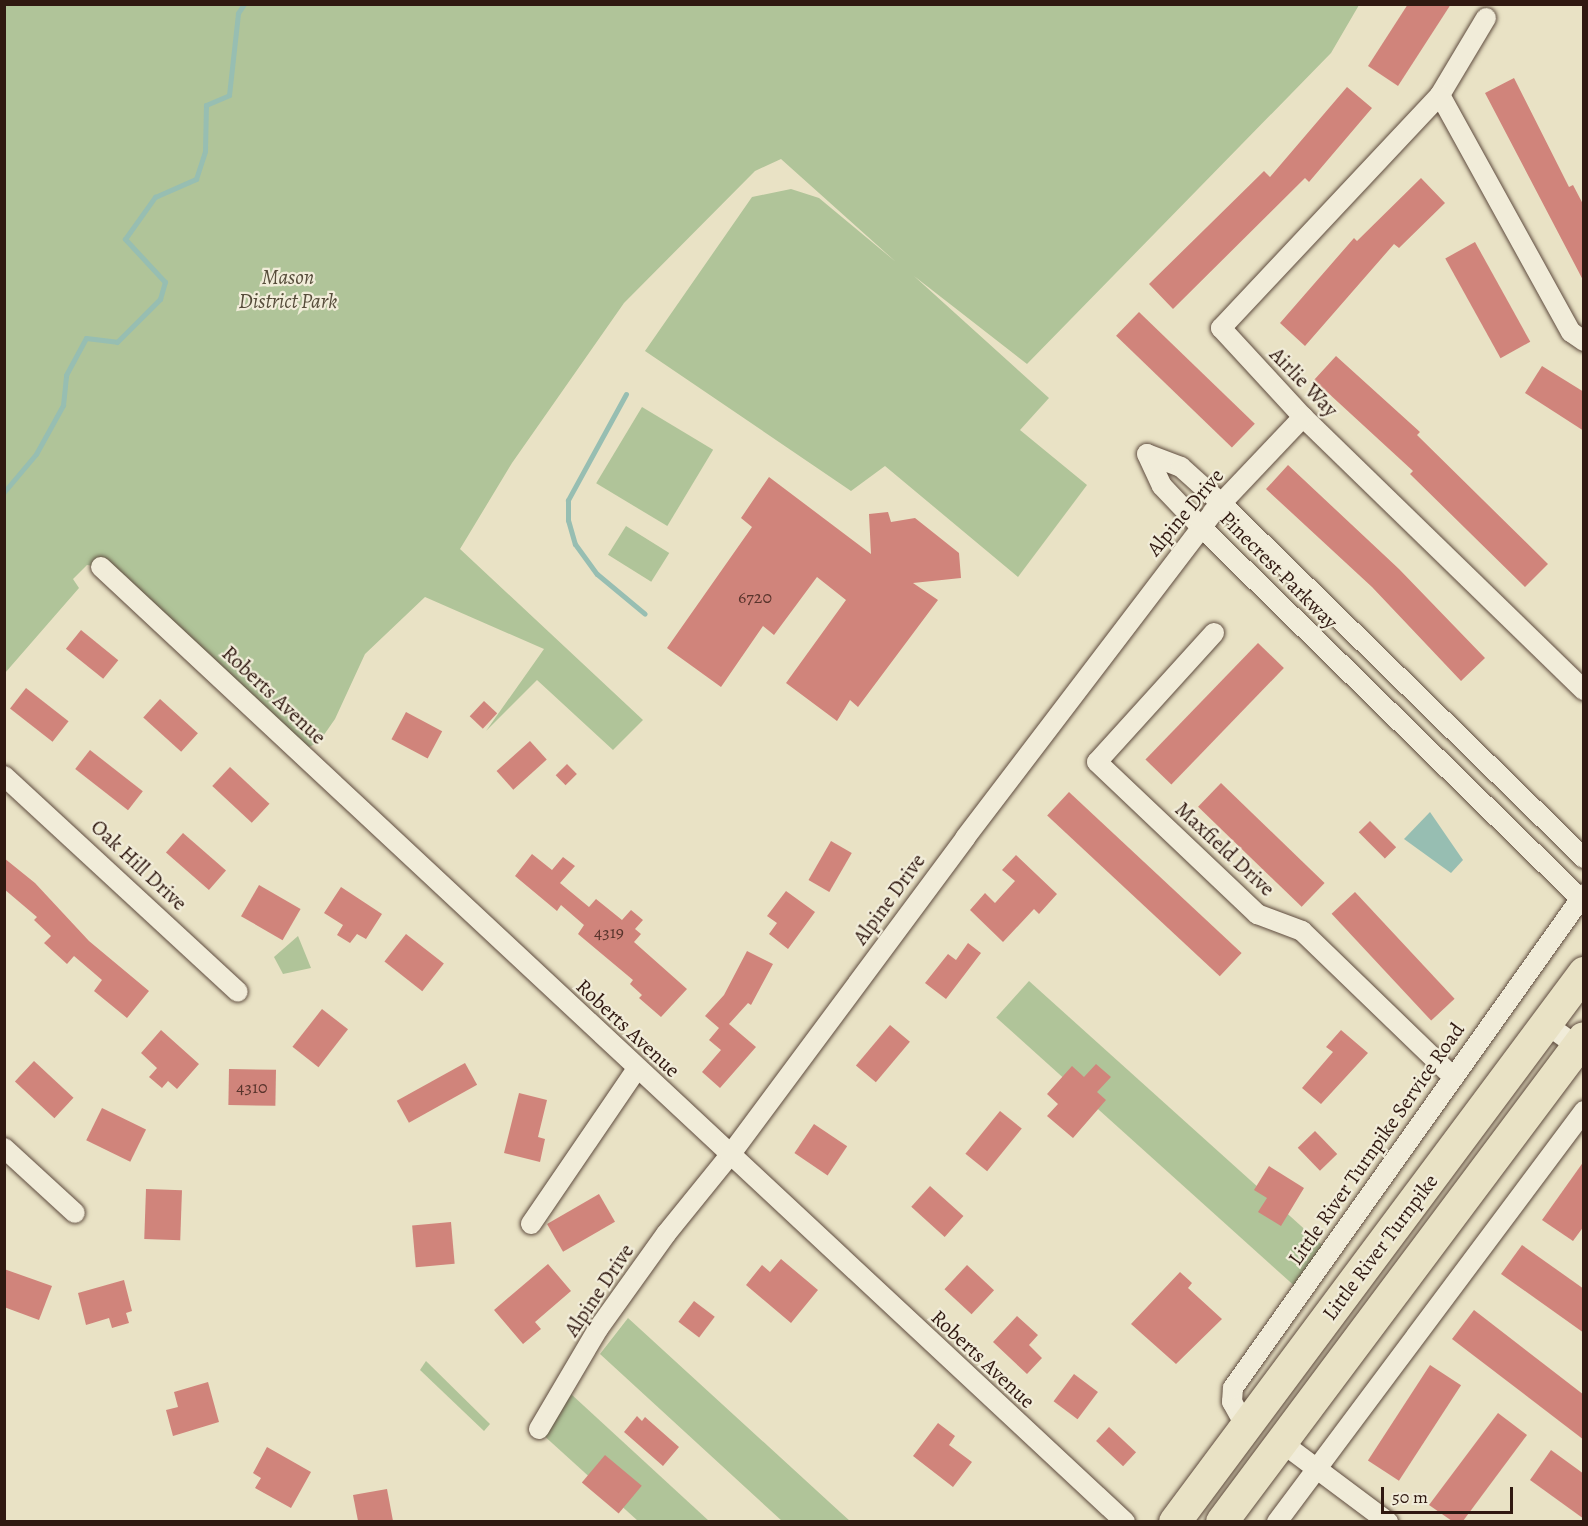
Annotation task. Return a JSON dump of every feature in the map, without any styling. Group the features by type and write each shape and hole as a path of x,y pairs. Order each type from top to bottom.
{"main road":[{"name":"Little River Turnpike","path":"1176,1521 1584,973"},
{"name":"Little River Turnpike","path":"1222,1521 1582,1045"}],"street":[{"path":"1486,18 1440,95 1571,332 1584,341"},
{"name":"Airlie Way","path":"1440,95 1221,328 1303,417 1584,690"},
{"name":"Alpine Drive","path":"538,1429 598,1329 666,1234 730,1155 957,847 1201,527 1303,417"},
{"name":"Pinecrest Parkway","path":"1582,898 1201,527 1162,486 1147,454 1181,467 1221,503 1584,858"},
{"name":"Roberts Avenue","path":"100,567 636,1070 1125,1521"},
{"name":"Maxfield Drive","path":"1214,633 1096,762 1257,914 1302,931 1454,1078"},
{"name":"Oak Hill Drive","path":"4,776 238,992"},
{"name":"Little River Turnpike Service Road","path":"1246,1427 1232,1402 1233,1388 1582,898"},
{"path":"1546,1024 1582,1045"},
{"path":"531,1224 636,1070"},
{"path":"1277,1521 1584,1111"},
{"path":"4,1148 75,1213"},
{"path":"1281,1442 1388,1521"}],"green space":[{"name":"Mason District Park","path":"5,5 1359,5 1331,53 1027,364 914,276 1049,398 1020,430 1087,485 1018,577 885,466 851,491 645,351 752,197 791,189 819,198 896,262 781,159 755,171 624,303 512,463 460,549 643,720 613,750 537,680 486,731 544,649 425,597 365,654 335,719 319,742 301,751 238,709 210,668 143,593 126,576 101,567 87,565 73,579 79,588 5,673"},
{"path":"642,407 713,450 667,526 596,483"},
{"path":"626,526 669,553 651,582 608,555"},
{"path":"298,936 311,968 283,974 274,957"},
{"path":"1029,981 1331,1253 1298,1289 996,1017"},
{"path":"628,1318 850,1521 782,1521 600,1354"},
{"path":"426,1361 490,1424 484,1431 420,1370"},
{"path":"571,1394 709,1521 638,1521 541,1433"}],"water":[{"path":"1430,812 1463,860 1451,873 1404,839"}],"building":[{"path":"1408,4 1451,4 1398,86 1368,66"},
{"path":"1514,78 1569,187 1573,185 1584,206 1584,282 1485,93"},
{"path":"1347,87 1372,108 1309,182 1305,178 1173,309 1149,284 1264,171 1270,177"},
{"path":"1421,178 1445,203 1399,248 1394,244 1305,346 1280,323 1354,238 1357,241"},
{"path":"1475,242 1530,342 1501,358 1445,258"},
{"path":"1139,312 1255,424 1232,448 1116,336"},
{"path":"1336,356 1420,432 1417,435 1548,564 1525,587 1410,474 1413,471 1314,380"},
{"path":"1542,366 1584,392 1584,431 1525,393"},
{"path":"1288,465 1399,569 1485,658 1461,681 1372,587 1266,489"},
{"path":"769,477 871,554 869,514 888,512 891,522 915,518 959,553 961,578 913,583 938,600 858,707 850,700 837,721 786,683 846,600 817,577 774,635 763,626 721,687 667,648 752,527 741,518"},
{"path":"81,630 118,660 103,679 66,649"},
{"path":"1258,643 1284,668 1171,785 1145,760"},
{"path":"26,688 69,721 53,742 10,708"},
{"path":"160,699 198,733 181,752 143,718"},
{"path":"484,701 497,713 483,729 470,716"},
{"path":"406,712 442,731 428,759 391,739"},
{"path":"530,741 547,760 513,790 497,771"},
{"path":"90,750 143,791 128,810 75,769"},
{"path":"567,764 577,774 566,785 556,775"},
{"path":"230,767 269,804 252,823 212,786"},
{"path":"1221,783 1325,883 1302,907 1198,807"},
{"path":"1069,792 1242,953 1220,976 1047,815"},
{"path":"1370,821 1396,847 1385,858 1359,832"},
{"path":"183,833 226,870 209,890 166,853"},
{"path":"831,841 852,853 829,892 808,880"},
{"path":"532,854 552,870 563,857 575,866 560,883 589,907 596,899 622,920 631,910 643,920 635,929 641,934 634,942 687,989 661,1017 639,998 642,995 630,984 633,980 578,934 584,925 561,905 557,911 515,876"},
{"path":"1016,855 1057,894 1039,914 1034,909 1003,942 970,910 985,893 995,903 1015,881 1002,870"},
{"path":"4,858 35,883 89,941 149,991 127,1018 94,991 102,980 74,956 67,964 44,943 51,936 34,920 37,917 4,889"},
{"path":"259,885 301,909 283,940 241,916"},
{"path":"341,887 382,914 366,939 357,934 350,943 337,935 343,925 324,913"},
{"path":"786,891 815,912 788,949 769,934 777,923 767,916"},
{"path":"1355,892 1455,999 1431,1021 1332,914"},
{"path":"406,934 444,964 422,991 384,962"},
{"path":"968,943 981,953 946,999 925,983 948,954 956,960"},
{"path":"747,951 773,964 751,1005 748,1003 729,1024 756,1047 720,1088 702,1072 721,1050 709,1040 719,1028 705,1016 724,995"},
{"path":"322,1009 348,1029 318,1067 292,1047"},
{"path":"890,1025 910,1042 876,1082 856,1066"},
{"path":"161,1030 199,1064 177,1089 168,1081 162,1088 149,1077 157,1068 141,1053"},
{"path":"1341,1030 1368,1053 1321,1104 1302,1088 1333,1052 1326,1047"},
{"path":"34,1061 73,1098 54,1118 15,1081"},
{"path":"465,1063 477,1085 409,1123 397,1101"},
{"path":"1096,1064 1111,1077 1097,1092 1106,1100 1073,1138 1047,1116 1058,1104 1047,1094 1072,1066 1084,1077"},
{"path":"229,1069 276,1070 275,1106 228,1105"},
{"path":"519,1093 547,1100 538,1137 545,1139 540,1162 504,1153"},
{"path":"102,1108 146,1129 130,1162 86,1140"},
{"path":"1000,1111 1022,1129 987,1171 965,1154"},
{"path":"814,1124 847,1146 828,1175 794,1153"},
{"path":"1315,1131 1337,1154 1320,1171 1298,1148"},
{"path":"1584,1161 1584,1226 1573,1241 1542,1220"},
{"path":"1269,1166 1304,1188 1281,1226 1258,1212 1267,1198 1254,1190"},
{"path":"930,1186 963,1216 945,1237 911,1207"},
{"path":"146,1189 182,1190 180,1240 144,1239"},
{"path":"599,1194 615,1222 563,1252 547,1224"},
{"path":"451,1222 455,1264 416,1267 412,1225"},
{"path":"1522,1245 1584,1289 1584,1333 1501,1274"},
{"path":"781,1259 818,1290 791,1323 746,1285 762,1265 770,1272"},
{"path":"548,1264 571,1291 535,1322 541,1329 523,1344 494,1310"},
{"path":"967,1265 994,1290 972,1314 944,1289"},
{"path":"4,1269 52,1286 39,1320 4,1307"},
{"path":"1180,1272 1192,1283 1188,1288 1222,1319 1176,1364 1131,1324"},
{"path":"124,1280 132,1311 126,1313 129,1323 112,1328 109,1318 86,1325 78,1293"},
{"path":"694,1301 715,1317 699,1337 678,1322"},
{"path":"1474,1310 1584,1395 1584,1440 1452,1339"},
{"path":"1017,1316 1038,1335 1029,1345 1042,1358 1027,1374 993,1342"},
{"path":"1430,1365 1461,1385 1399,1481 1368,1461"},
{"path":"1074,1374 1098,1392 1077,1419 1054,1401"},
{"path":"208,1382 219,1422 173,1436 166,1410 178,1407 174,1392"},
{"path":"1498,1413 1527,1435 1463,1521 1452,1521 1429,1505"},
{"path":"637,1416 642,1421 645,1417 679,1447 663,1466 624,1432"},
{"path":"938,1423 955,1436 949,1445 972,1462 953,1487 913,1456"},
{"path":"1109,1427 1136,1452 1123,1466 1096,1441"},
{"path":"267,1447 311,1472 291,1508 255,1488 261,1478 253,1473"},
{"path":"1551,1450 1584,1474 1584,1519 1530,1480"},
{"path":"605,1455 642,1486 619,1513 582,1483"},
{"path":"387,1489 393,1521 358,1521 353,1495"}],"waterway":[{"path":"4,492 36,454 63,405 66,375 86,338 117,342 160,299 165,282 125,239 155,197 196,179 205,151 206,105 229,95 238,13 244,4"},
{"path":"626,394 568,500 568,520 575,544 597,574 645,614"}]}
